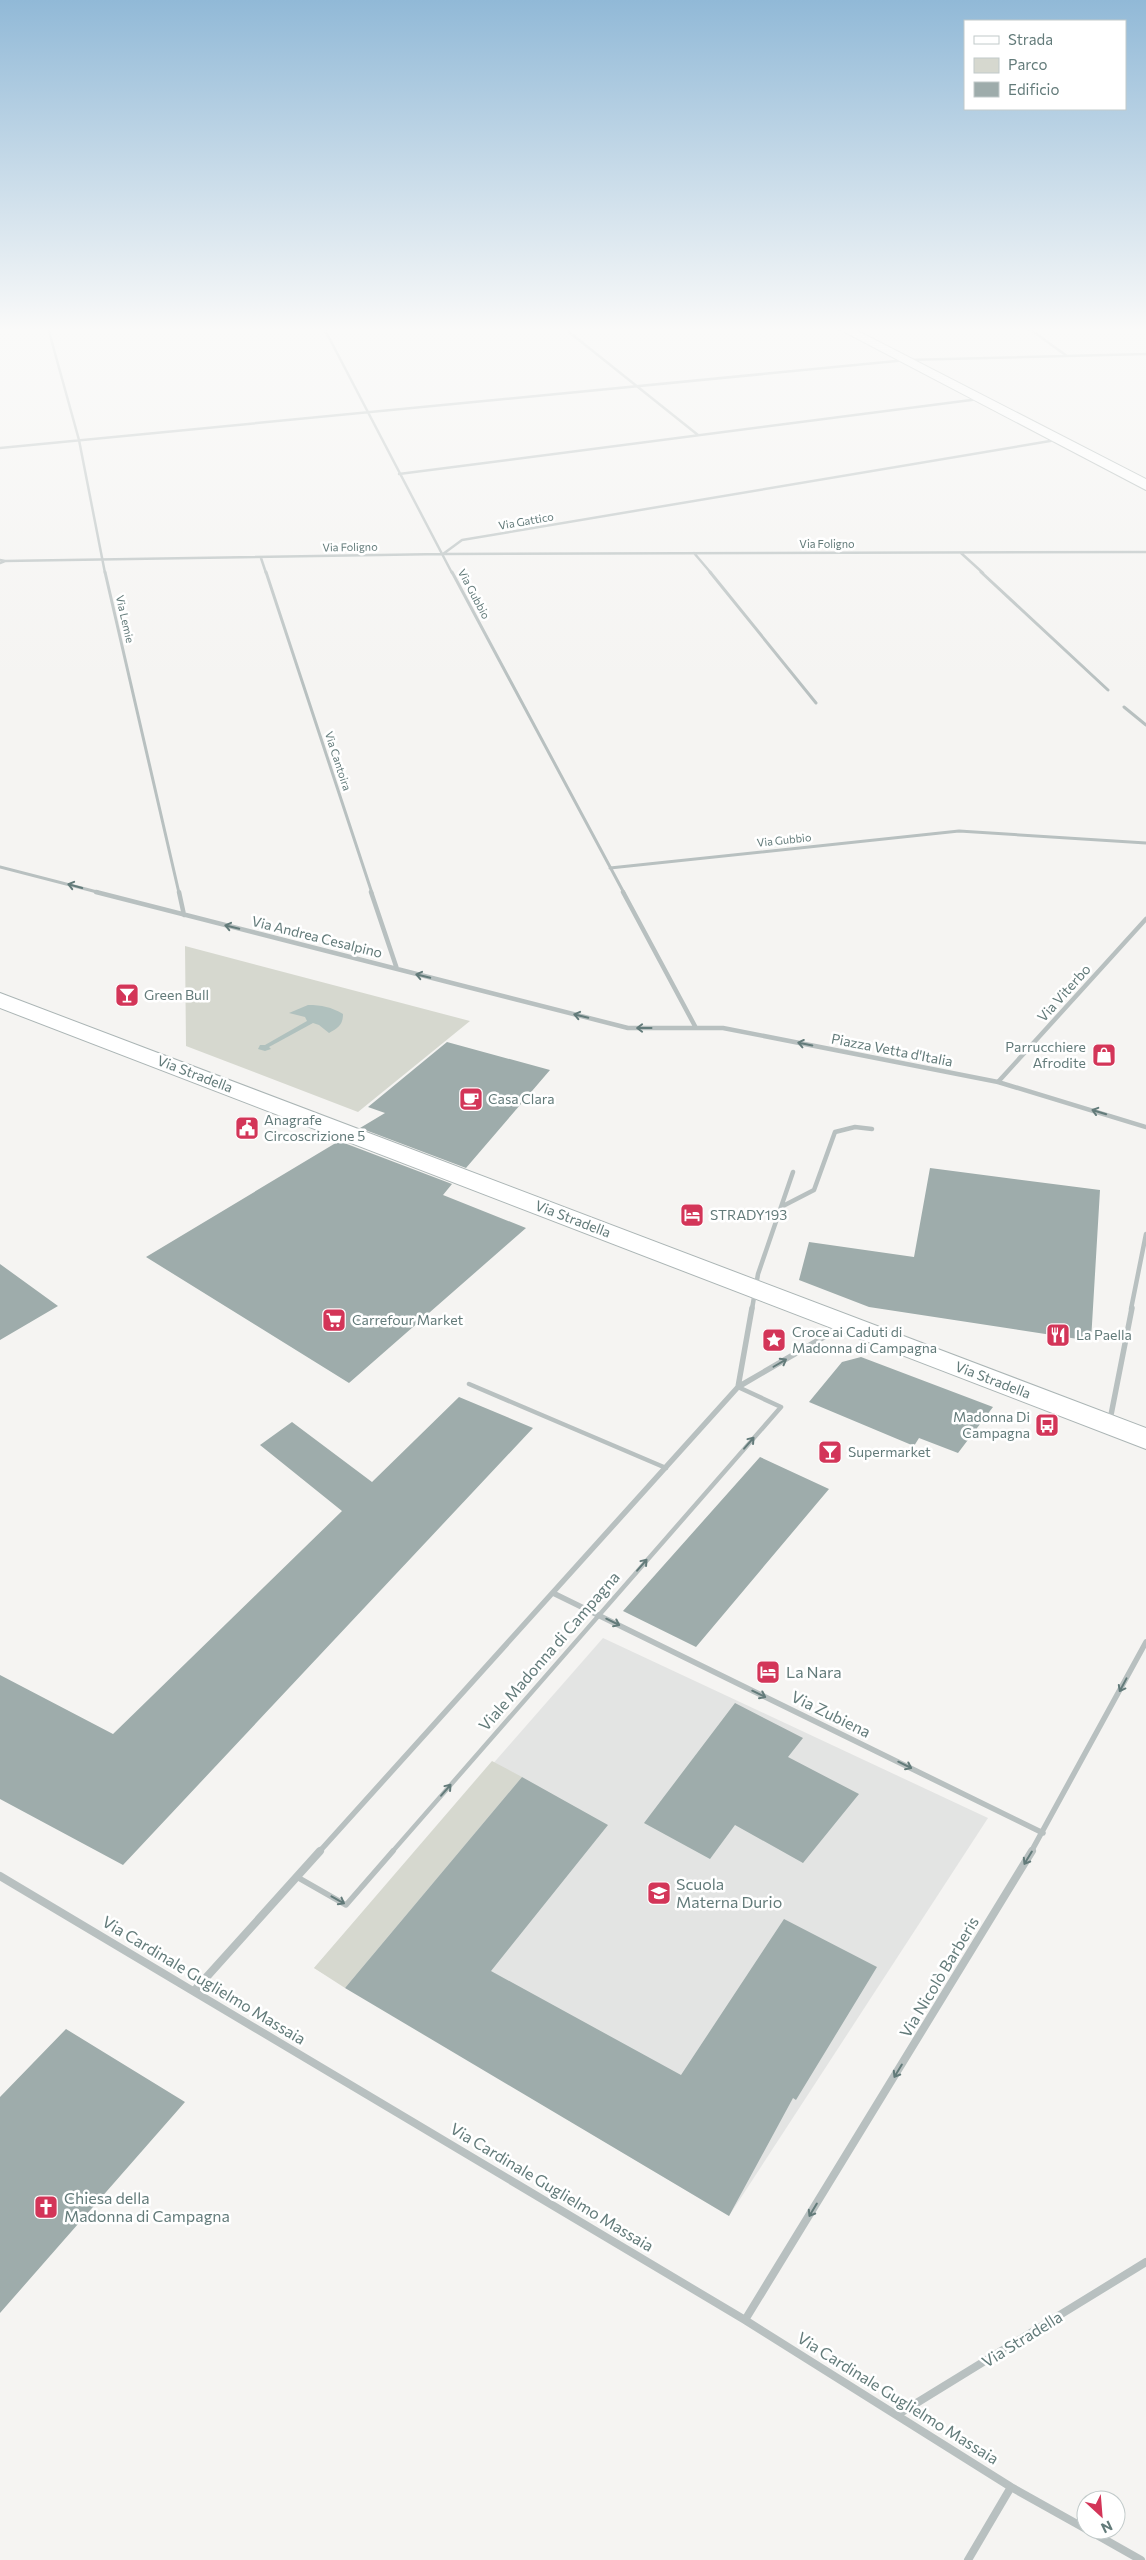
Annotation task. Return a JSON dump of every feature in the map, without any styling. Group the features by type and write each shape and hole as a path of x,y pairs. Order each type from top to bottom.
{"street":[{"name":"Via Lemie","path":"80,447 102,559 184,915"},
{"name":"Via Gubbio","path":"386,447 696,1028"},
{"path":"399,474 602,447"},
{"name":"Via Gattico","path":"442,554 462,540 1010,447"},
{"path":"1076,447 1146,485"},
{"path":"960,552 1108,690"},
{"name":"Via Foligno","path":"0,562 442,554 1146,552"},
{"path":"694,553 816,703"},
{"name":"Via Cantoira","path":"261,558 397,969"},
{"path":"1124,706 1146,725"},
{"name":"Via Gubbio","path":"610,868 959,830 1146,843"},
{"name":"Via Andrea Cesalpino","path":"0,867 628,1028"},
{"name":"Via Viterbo","path":"998,1082 1146,919"},
{"name":"Via Stradella","path":"0,1000 756,1288 1146,1440"},
{"name":"Piazza Vetta d'Italia","path":"628,1028 722,1028 998,1082 1146,1127"},
{"path":"781,1208 814,1190 836,1132 854,1127 872,1129"},
{"path":"738,1387 758,1274 793,1172"},
{"path":"1108,1425 1114,1410 1146,1234"},
{"path":"194,1991 295,1876 738,1387 846,1324"},
{"name":"Via Zubiena","path":"553,1593 1043,1833"},
{"name":"Via Nicolò Barberis","path":"745,2320 1043,1833 1146,1642"},
{"name":"Via Cardinale Guglielmo Massaia","path":"0,1876 745,2320 1011,2487 1076,2523"},
{"name":"Via Stradella","path":"897,2416 1146,2262"},
{"path":"968,2560 1011,2487"},
{"name":"Via Cardinale Guglielmo Massaia","path":"1107,2540 1142,2560"}],"lane":[{"path":"469,1384 666,1468"},
{"name":"Viale Madonna di Campagna","path":"295,1876 346,1905 781,1407 738,1387"}],"shaded area":[{"path":"308,1005 326,1007 343,1014 341,1024 329,1033 313,1023 269,1047 271,1049 265,1051 258,1049 260,1045 265,1045 307,1021 305,1017 289,1013"},
{"name":"Scuola Materna Durio","path":"603,1638 988,1818 729,2216 314,1968"}],"green space":[{"path":"185,946 470,1021 358,1112 186,1046"},
{"path":"492,1761 522,1777 345,1988 314,1968"}],"building":[{"path":"447,1042 550,1070 466,1168 360,1128 385,1113 368,1107"},
{"name":"Carrefour Market","path":"339,1141 452,1184 443,1195 526,1228 349,1383 146,1257"},
{"path":"930,1168 1100,1190 1091,1341 869,1307 799,1280 809,1242 914,1257"},
{"path":"0,1264 58,1306 0,1340"},
{"path":"861,1357 993,1407 958,1453 919,1438 914,1446 809,1402 842,1362"},
{"path":"459,1397 533,1428 123,1865 0,1799 0,1675 113,1734 342,1511 260,1445 292,1422 372,1482"},
{"path":"760,1457 829,1489 696,1647 623,1611"},
{"path":"735,1703 803,1738 788,1757 859,1794 803,1863 735,1825 710,1859 644,1823"},
{"path":"522,1777 608,1825 491,1971 681,2075 784,1919 877,1967 796,2100 793,2098 729,2216 345,1988"},
{"name":"Chiesa della Madonna di Campagna","path":"66,2029 185,2102 0,2313 0,2097"}],"place":[{"name":"Green Bull","path":"127,995"},
{"name":"Parrucchiere Afrodite","path":"1104,1055"},
{"name":"Casa Clara","path":"471,1099"},
{"name":"Anagrafe Circoscrizione 5","path":"247,1128"},
{"name":"STRADY193","path":"692,1215"},
{"name":"Carrefour Market","path":"334,1320"},
{"name":"La Paella","path":"1058,1335"},
{"name":"Croce ai Caduti di Madonna di Campagna","path":"774,1340"},
{"name":"Madonna Di Campagna","path":"1047,1425"},
{"name":"Supermarket","path":"830,1452"},
{"name":"La Nara","path":"768,1672"},
{"name":"Scuola Materna Durio","path":"659,1893"},
{"name":"Chiesa della Madonna di Campagna","path":"46,2207"}]}
